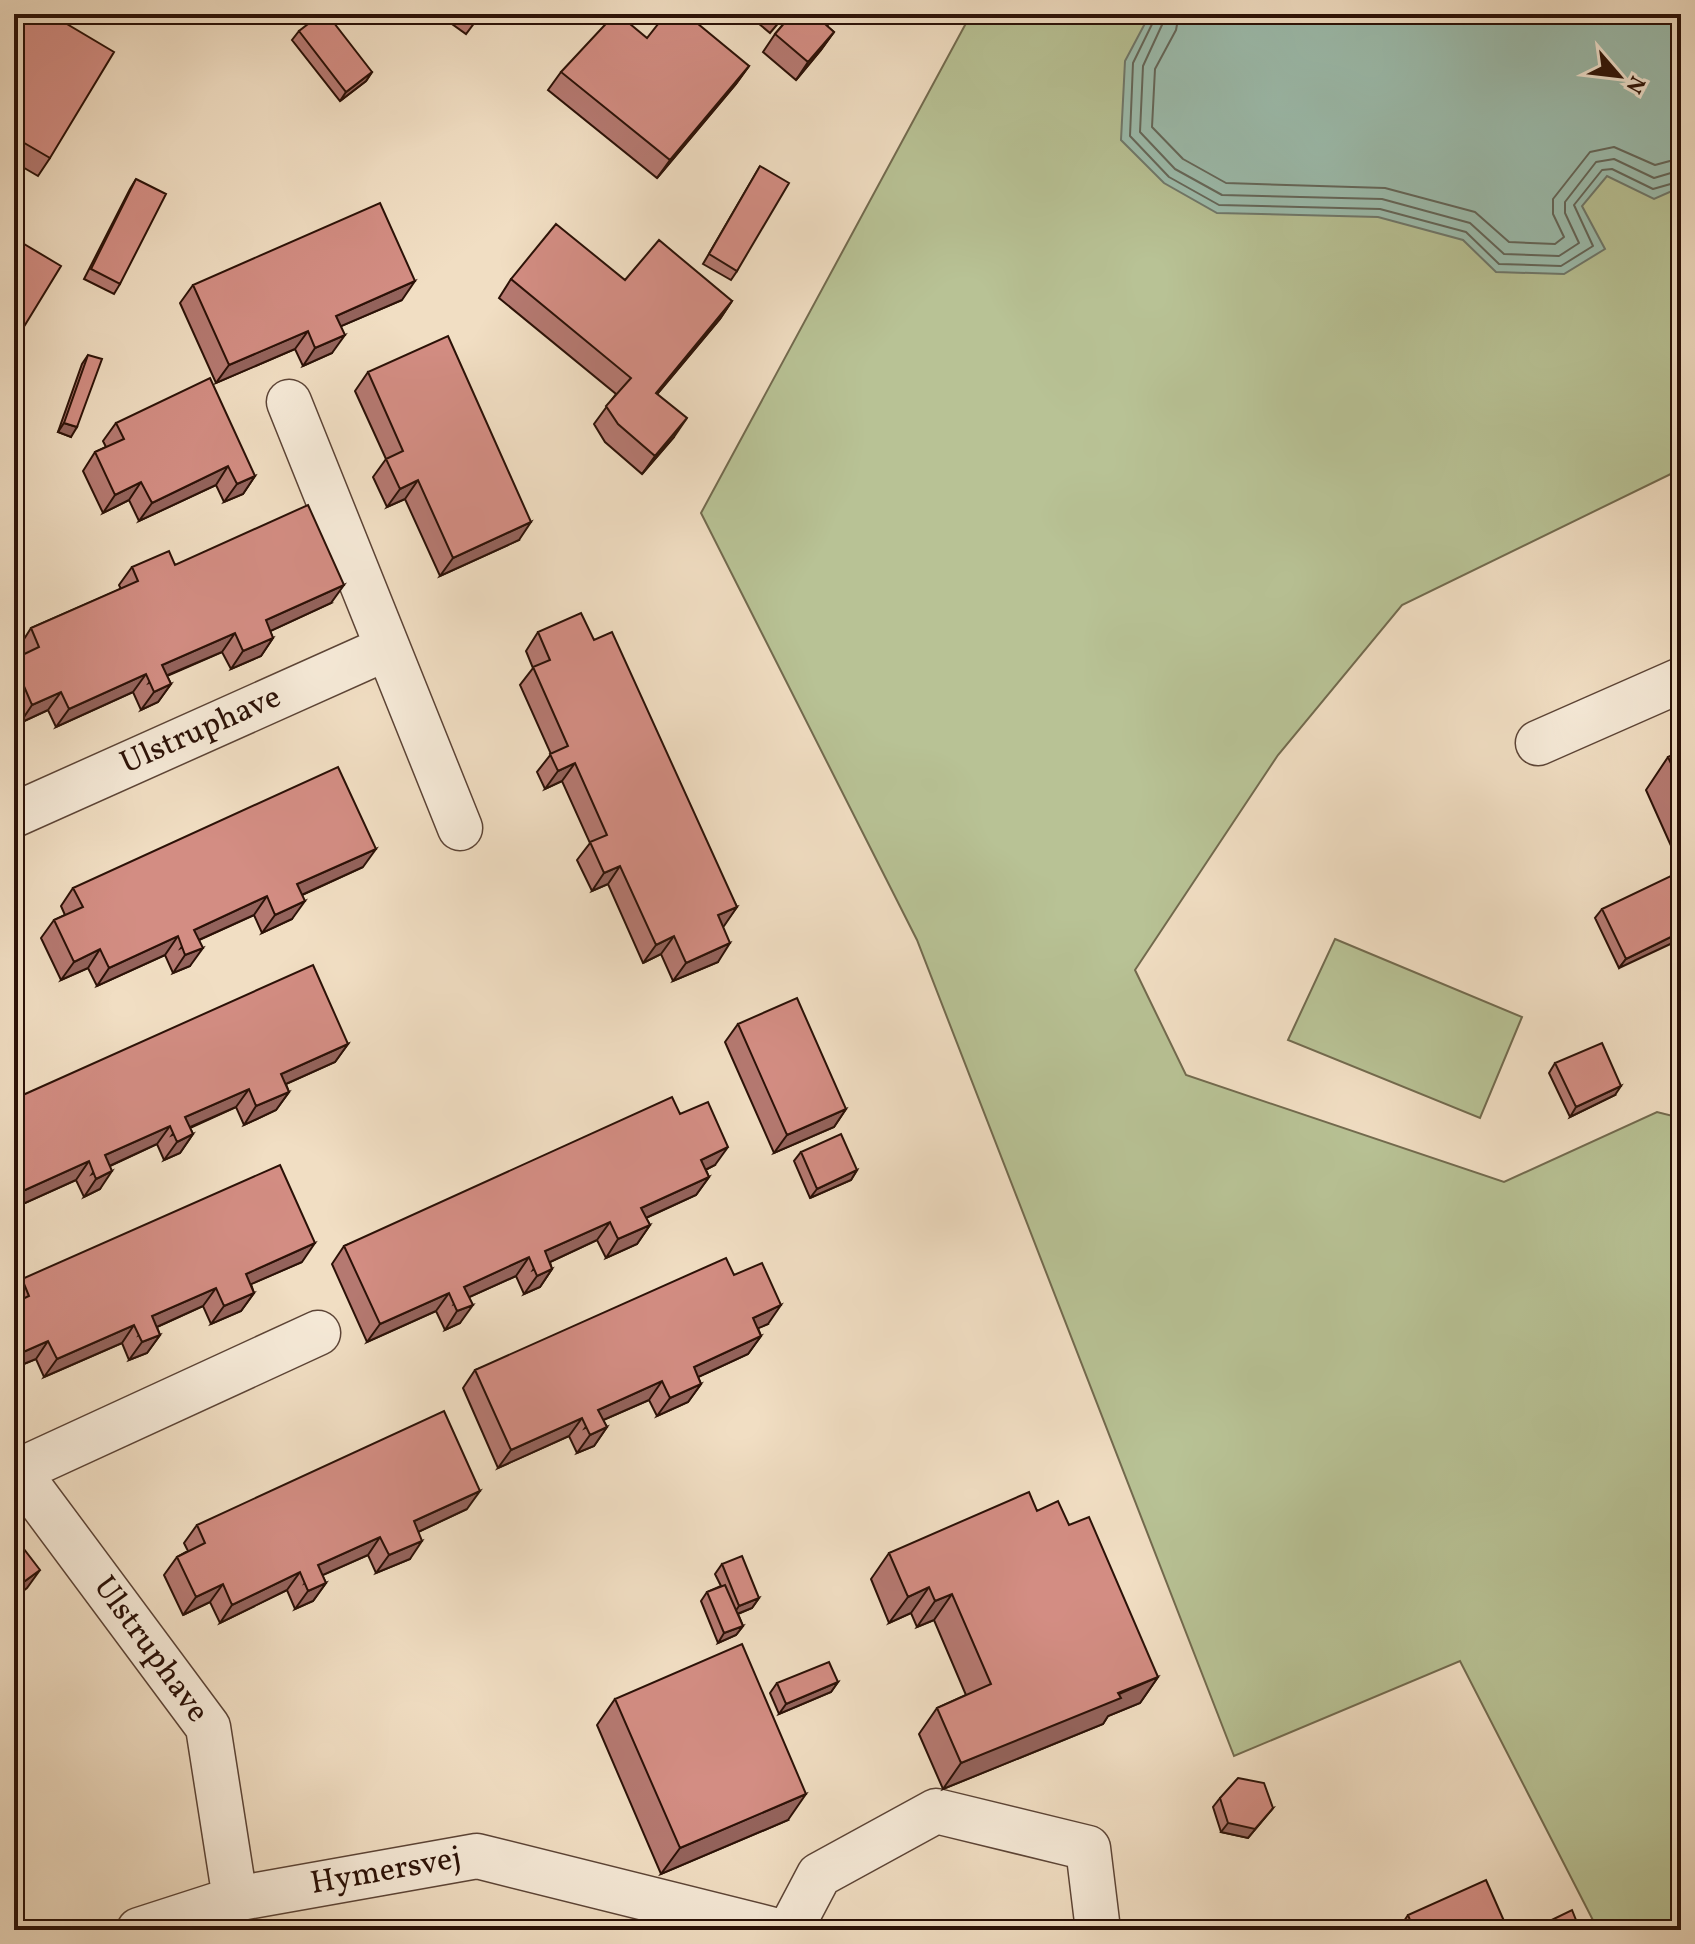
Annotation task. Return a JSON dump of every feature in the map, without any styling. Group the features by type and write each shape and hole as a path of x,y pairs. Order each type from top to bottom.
{"street":[{"path":"289,402 460,828"},
{"name":"Ulstruphave","path":"14,815 387,648"},
{"path":"1538,743 1681,680"},
{"name":"Ulstruphave","path":"235,1899 208,1727 16,1468 318,1333"},
{"path":"790,1930 819,1875 936,1811 1088,1848 1098,1930"},
{"name":"Hymersvej","path":"139,1930 235,1899 477,1856 774,1930"}],"shaded area":[{"path":"971,14 1681,14 1681,469 1402,605 1278,755 1135,970 1186,1075 1504,1182 1657,1112 1681,1118 1681,1930 1598,1930 1460,1661 1234,1756 917,940 701,513"},
{"path":"1335,939 1522,1017 1480,1118 1288,1040"}],"water":[{"path":"1150,14 1681,14 1681,187 1654,199 1607,176 1582,206 1605,249 1564,274 1496,272 1463,240 1378,217 1217,213 1164,183 1121,140 1125,61"}],"building":[{"path":"27,14 50,14 114,52 50,158 14,137 14,36"},
{"path":"321,14 327,14 372,72 346,92 299,31"},
{"path":"615,14 647,38 666,14 686,14 749,66 670,160 561,72"},
{"path":"792,14 835,14 826,25 834,32 808,62 775,34"},
{"path":"760,166 789,183 737,271 709,254"},
{"path":"136,179 166,194 120,284 91,269"},
{"path":"380,203 415,281 336,316 345,335 315,348 308,331 229,365 193,285"},
{"path":"556,224 625,280 659,240 732,301 656,393 687,418 655,456 618,424 606,406 631,378 511,279"},
{"path":"14,238 61,266 14,343"},
{"path":"448,336 531,522 453,558 418,480 400,489 386,459 403,451 368,372"},
{"path":"88,355 102,359 77,427 64,423"},
{"path":"210,378 255,476 237,484 228,466 152,503 141,482 115,495 95,452 124,439 116,423"},
{"path":"308,505 344,585 266,620 273,638 243,651 235,633 162,665 171,684 154,692 146,674 69,709 61,692 32,705 14,663 14,659 39,647 31,628 138,581 132,567 169,551 175,565"},
{"path":"581,613 594,640 612,632 737,907 718,915 730,943 686,963 674,936 656,945 620,866 604,873 590,842 607,835 575,763 558,771 550,754 568,746 533,667 550,660 538,632"},
{"path":"1681,752 1681,785 1668,757"},
{"path":"338,767 376,849 297,884 305,901 275,915 267,896 194,930 203,948 185,955 178,936 109,968 100,949 74,962 54,920 83,907 73,888"},
{"path":"1675,874 1681,887 1681,932 1626,959 1602,909"},
{"path":"313,965 348,1044 281,1074 289,1092 256,1106 249,1089 185,1117 193,1134 177,1142 170,1126 105,1155 112,1171 96,1179 89,1161 14,1195 14,1099"},
{"path":"797,998 846,1109 787,1135 738,1024"},
{"path":"1602,1043 1621,1086 1576,1107 1555,1063"},
{"path":"672,1097 680,1114 708,1102 728,1147 701,1160 709,1177 641,1208 650,1225 618,1239 610,1222 545,1251 552,1269 537,1276 529,1257 464,1287 473,1305 457,1311 449,1293 380,1324 344,1246"},
{"path":"841,1134 857,1170 817,1189 801,1152"},
{"path":"280,1165 315,1243 246,1274 254,1293 224,1306 216,1288 152,1316 160,1335 142,1342 134,1325 57,1359 48,1341 21,1353 14,1338 14,1303 29,1296 22,1279"},
{"path":"726,1258 734,1275 762,1263 781,1305 753,1318 761,1336 694,1367 701,1384 670,1398 662,1381 598,1410 607,1427 590,1435 582,1418 511,1450 475,1370"},
{"path":"444,1411 480,1491 414,1521 422,1541 389,1555 380,1537 318,1565 326,1583 308,1591 300,1572 232,1605 223,1584 196,1597 177,1557 205,1543 197,1525"},
{"path":"1029,1492 1037,1511 1058,1501 1069,1525 1089,1517 1158,1677 1118,1693 1121,1698 961,1763 937,1708 991,1684 952,1594 935,1601 929,1587 908,1597 889,1553"},
{"path":"14,1536 40,1570 14,1589"},
{"path":"742,1556 759,1598 739,1606 722,1564"},
{"path":"725,1585 743,1626 724,1633 707,1592"},
{"path":"742,1644 806,1794 680,1848 615,1699"},
{"path":"829,1662 838,1682 786,1704 777,1683"},
{"path":"1238,1778 1264,1783 1273,1808 1255,1829 1228,1823 1220,1798"},
{"path":"1486,1880 1508,1930 1414,1930 1408,1915"},
{"path":"1572,1910 1580,1930 1531,1930"}]}
